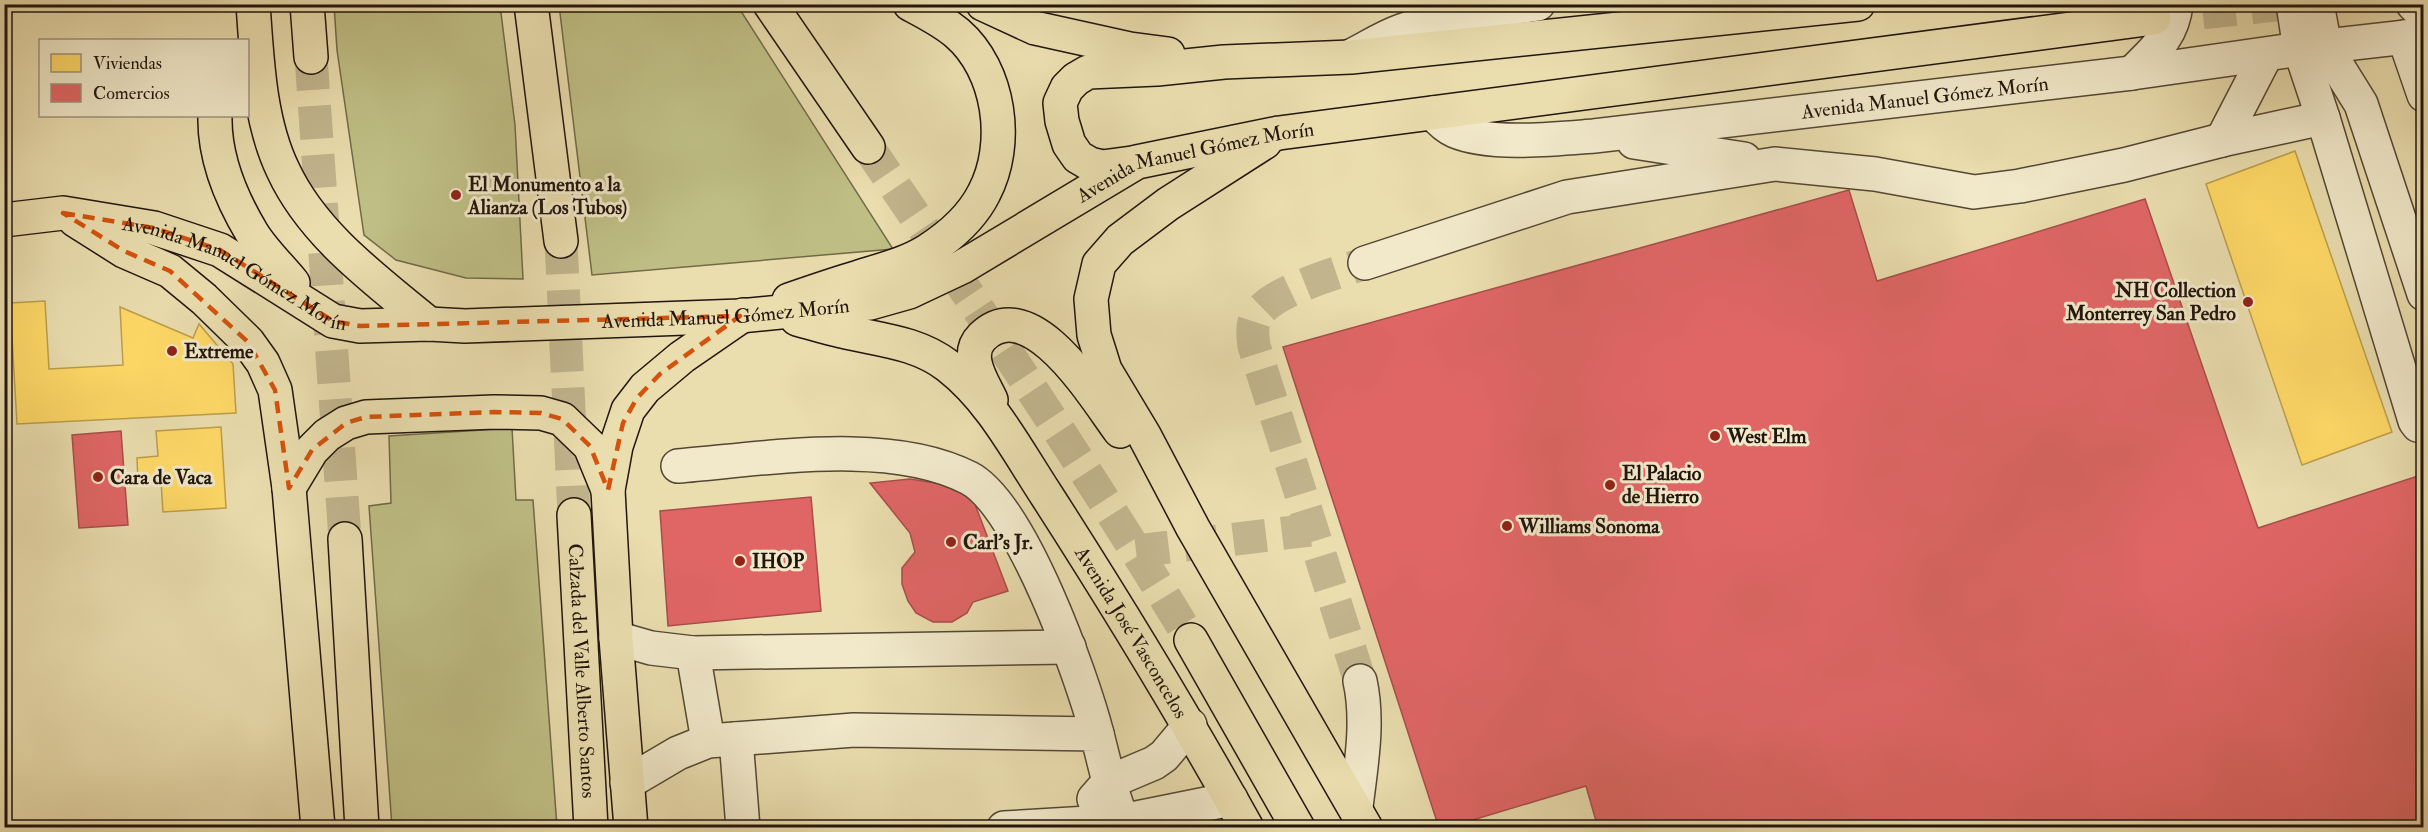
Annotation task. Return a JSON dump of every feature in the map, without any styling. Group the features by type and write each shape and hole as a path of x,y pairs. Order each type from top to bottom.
{"main road":[{"path":"307,4 311,57"},
{"path":"531,4 561,241"},
{"path":"770,4 868,147"},
{"path":"631,828 616,638 608,490 623,423 637,398 660,374 740,316 897,265 926,252 968,217 984,194 996,156 998,134 997,109 989,82 977,58 959,34 935,16 910,4"},
{"path":"983,4 1035,28 1130,49 1224,62"},
{"path":"1137,162 1102,167 1090,164 1078,157 1070,144 1062,121 1060,103 1067,88 1076,79 1088,72 1157,69 1224,62 1351,57 1858,4"},
{"name":"Avenida Manuel Gómez Morín","path":"4,220 63,213 154,228 220,250 333,321 360,326 429,324 465,326 772,314 870,303 909,292 962,267 1137,162 1279,132 1433,113 2164,11"},
{"path":"251,23 269,129 282,169 294,190 317,221 355,263 429,324"},
{"path":"215,117 219,157 228,186 253,235 315,309"},
{"path":"1279,132 1168,204 1120,240 1099,264 1091,299 1094,335 1105,370 1361,817"},
{"path":"63,213 124,251 170,271 204,299 248,342 263,363 275,390 289,488 318,828"},
{"path":"772,314 840,331 897,341 928,354 975,389 1011,442"},
{"path":"1011,442 979,374 974,351 977,342 987,332 998,327 1017,325 1028,328 1041,336 1074,370 1194,528"},
{"path":"289,488 312,450 327,435 346,423 366,417 494,412 541,413 562,419 590,446 608,490"},
{"name":"Avenida José Vasconcelos","path":"1011,442 1093,567 1190,725 1247,828"},
{"name":"Calzada del Valle Alberto Santos","path":"574,515 591,828"},
{"path":"345,539 362,828"},
{"path":"1191,640 1298,828"}],"street":[{"path":"1351,57 1401,31 1463,15 1539,4"},
{"path":"2293,4 2312,48 2323,118 2415,421 2418,425 2424,424"},
{"path":"2317,4 2312,48 2361,104 2424,294"},
{"path":"2413,4 2424,95"},
{"path":"2132,73 2167,35 2174,22 2164,11"},
{"name":"Avenida Manuel Gómez Morín","path":"1433,113 1453,130 1484,138 1541,140 1594,136 2132,73 2312,48 2417,29"},
{"path":"2222,140 2266,55"},
{"path":"1594,136 1775,164 1875,174 1974,192 2020,186 2078,174 2323,118"},
{"path":"1365,263 1567,197 1775,164"},
{"path":"678,465 846,452 896,458 942,468 971,479 1001,508 1032,564 1069,647 1122,822"},
{"path":"616,638 651,648 693,653 1069,647"},
{"path":"693,653 722,740 743,828"},
{"path":"1359,681 1365,709 1361,817"},
{"path":"1072,824 1109,782 1154,763 1164,756 1190,725"},
{"path":"627,783 678,753 722,740 854,730 1097,734"},
{"path":"1004,828 1122,822 1231,799"}],"highlighted area":[{"path":"63,213 154,228 220,250 333,321 360,326 740,316 660,374 637,398 623,423 608,490 590,446 562,419 541,413 494,412 366,417 346,423 312,450 289,488 275,390 248,342 170,271 124,251"}],"green space":[{"path":"334,5 500,5 515,125 523,279 466,278 396,260 364,235 337,50"},
{"path":"559,5 737,5 893,249 592,275"},
{"path":"512,428 516,500 533,500 557,827 392,827 369,506 391,503 389,436"}],"building: Viviendas":[{"path":"2295,151 2392,432 2302,465 2206,184"},
{"name":"Extreme","path":"45,301 49,369 123,365 120,307 193,338 199,324 233,364 236,413 17,424 10,303"},
{"path":"221,427 226,508 163,512 161,481 138,482 137,458 158,456 156,431"}],"building: Comercios":[{"path":"1849,190 1877,281 2145,199 2258,528 2424,474 2424,828 1598,828 1586,786 1446,828 1439,828 1283,347"},
{"path":"121,431 128,525 79,528 72,435"},
{"name":"Carl's Jr.","path":"910,479 948,485 973,499 1008,591 973,602 967,613 952,622 933,622 916,613 908,601 902,584 902,568 915,552 910,533 870,483"},
{"name":"IHOP","path":"811,497 821,611 668,626 660,511"}],"tunnel":[{"path":"2154,18 2285,4"},
{"path":"311,57 345,539"},
{"path":"868,147 1033,391 1191,640"},
{"path":"561,241 574,515"},
{"path":"1360,681 1254,346 1253,329 1255,319 1273,300 1304,285 1365,263"},
{"path":"1136,551 1310,530"}],"place":[{"name":"El Monumento a la Alianza (Los Tubos)","path":"456,195"},
{"name":"NH Collection Monterrey San Pedro","path":"2248,302"},
{"name":"Extreme","path":"172,351"},
{"name":"West Elm","path":"1715,436"},
{"name":"Cara de Vaca","path":"98,477"},
{"name":"El Palacio de Hierro","path":"1610,485"},
{"name":"Williams Sonoma","path":"1507,526"},
{"name":"Carl's Jr.","path":"951,542"},
{"name":"IHOP","path":"740,561"}]}
